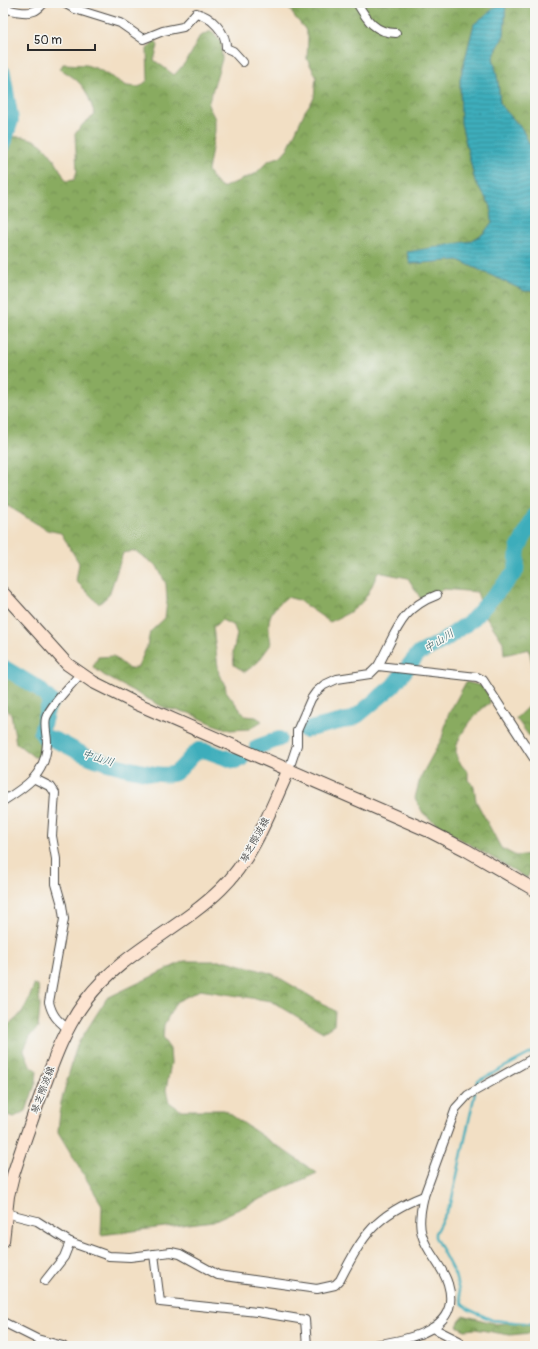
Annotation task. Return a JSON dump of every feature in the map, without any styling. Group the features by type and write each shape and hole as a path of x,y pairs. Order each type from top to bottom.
{"main road":[{"path":"3,593 58,654 80,674 133,702 429,831 466,850 535,890"},
{"name":"琴芝際波線","path":"3,1241 5,1213 13,1175 57,1050 67,1028 86,999 112,972 129,957 206,902 231,878 250,852 289,770"}],"street":[{"path":"3,7 8,10 31,12 35,11 44,3"},
{"path":"64,3 75,9 120,23 143,39 163,31 178,29 187,24 196,13 201,14 222,31 225,37 226,48 234,51 243,62"},
{"path":"357,3 372,26 382,31 396,33"},
{"path":"289,770 298,745 297,731 311,699 316,692 324,685 337,679 370,674 378,666 402,619 426,599 438,595"},
{"path":"378,666 477,677 483,680 535,760"},
{"path":"3,801 25,787 34,778 46,751 46,720 48,715 80,674"},
{"path":"34,778 51,787 55,793 52,836 56,859 56,884 64,919 49,1002 51,1013 67,1028"},
{"path":"369,1346 415,1337 433,1328 444,1317 450,1302 448,1283 427,1248 422,1235 421,1209 424,1196 456,1108 468,1095 535,1057"},
{"path":"5,1213 37,1221 70,1242 110,1256 130,1257 171,1252 180,1254 218,1275 317,1289 335,1285 340,1280 357,1247 372,1227 386,1215 404,1204 424,1196"},
{"path":"45,1281 61,1262 70,1242"},
{"path":"154,1254 160,1302 257,1312 305,1320 307,1346"},
{"path":"3,1322 38,1339 63,1346"},
{"path":"433,1328 459,1341 459,1346"}],"green space":[{"path":"287,3 501,3 474,24 460,79 461,123 475,181 491,206 492,222 484,233 471,241 446,247 410,264 458,260 525,291 535,291 535,678 529,649 504,655 503,642 485,615 477,592 444,589 421,599 408,578 378,572 369,591 361,603 349,613 330,622 298,600 287,597 272,612 270,617 269,628 271,644 258,662 245,672 234,665 233,652 237,634 234,626 222,620 213,627 219,675 225,683 226,691 245,716 256,717 262,721 249,729 230,730 189,713 165,708 105,676 93,667 98,657 113,656 129,669 138,667 147,646 150,632 165,618 167,601 166,584 157,566 135,551 123,553 109,595 99,604 76,581 79,563 61,533 47,530 3,503 3,485 6,480 3,476 3,161 11,137 31,139 39,143 51,155 66,181 74,180 77,171 75,134 84,123 95,115 83,88 74,78 60,69 63,64 86,65 98,69 127,86 139,87 148,80 147,49 155,40 158,46 154,60 174,75 188,58 199,37 211,31 221,42 222,59 208,105 215,119 215,131 208,171 215,182 222,188 255,174 268,161 281,156 288,148 305,111 314,98 316,76 307,59 308,37 305,29 294,16"},
{"path":"506,3 535,3 535,155 522,129 500,104 498,81 493,57 504,35"},
{"path":"3,674 42,699 41,712 35,725 41,746 39,757 34,757 16,743 11,714 3,705"},
{"path":"466,682 482,686 488,694 490,703 485,706 468,724 457,745 457,757 468,772 468,780 474,786 476,801 501,848 516,856 530,854 530,872 527,878 440,827 423,813 415,798 420,778 442,738 448,715"},
{"path":"535,700 535,736 529,736 516,718"},
{"path":"184,961 227,961 273,974 335,1011 334,1025 323,1032 271,1001 200,990 176,1002 164,1025 163,1039 170,1049 171,1063 166,1090 169,1102 180,1110 224,1110 317,1173 213,1221 101,1235 102,1205 58,1132 61,1102 77,1045 107,998"},
{"path":"34,985 38,986 40,1006 38,1028 30,1036 24,1050 30,1065 37,1071 36,1082 26,1111 14,1117 3,1114 3,1022 6,1026 21,1014"},
{"path":"463,1315 496,1324 517,1322 528,1324 535,1322 535,1335 530,1333 510,1335 475,1329 465,1330 457,1326"}],"water":[{"path":"501,3 506,3 504,35 493,57 498,81 500,104 522,129 535,155 535,291 525,291 458,260 410,264 407,252 471,241 484,233 492,222 491,206 475,181 461,123 460,79 474,24"}],"waterway":[{"name":"中山川","path":"3,73 11,120 3,145"},
{"name":"中山川","path":"305,730 351,719 358,715 393,686 418,654 443,641 472,620 516,571 518,549 535,515"},
{"name":"中山川","path":"3,667 38,688 51,701 41,732 44,737 59,742 83,754 129,769 157,774 175,773 199,750 207,751 235,761 241,759"},
{"name":"中山川","path":"257,747 279,739"},
{"path":"476,1088 478,1081 535,1051"},
{"path":"475,1093 451,1203 435,1233 435,1237 455,1275 462,1303 468,1309 492,1320 535,1324"}]}
